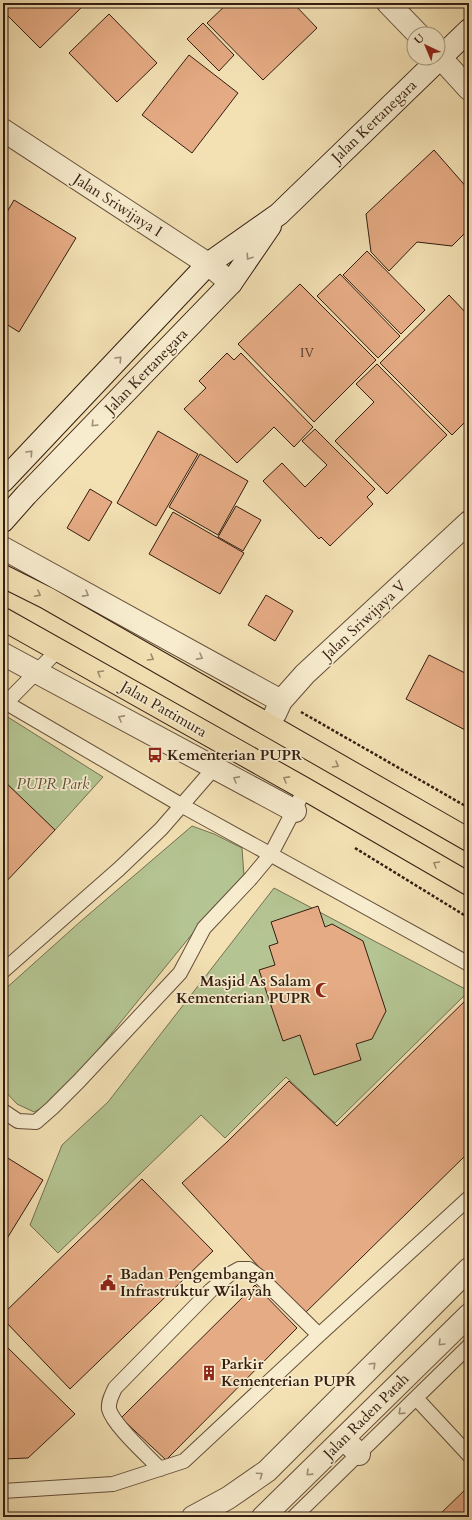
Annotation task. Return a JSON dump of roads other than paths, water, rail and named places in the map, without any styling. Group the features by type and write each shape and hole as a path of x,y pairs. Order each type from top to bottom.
{"main road":[{"path":"3,576 47,598 469,840"},
{"name":"Jalan Pattimura","path":"3,619 227,745 469,884"}],"street":[{"path":"388,3 410,26"},
{"name":"Jalan Kertanegara","path":"446,50 469,30"},
{"path":"446,64 469,89"},
{"name":"Jalan Kertanegara","path":"3,481 208,264 279,214 429,66"},
{"name":"Jalan Sriwijaya I","path":"3,130 208,264 231,283"},
{"name":"Jalan Kertanegara","path":"3,521 26,494 231,283 279,214"},
{"name":"Jalan Sriwijaya V","path":"269,726 281,701 305,674 469,522"},
{"path":"3,548 281,701"},
{"name":"Jalan Pattimura","path":"3,654 295,810"},
{"name":"Jalan Raden Patah","path":"193,1517 228,1498 266,1471 469,1269"},
{"name":"Jalan Raden Patah","path":"263,1517 352,1446 469,1315"}],"lane":[{"path":"58,650 4,703 181,805 469,964"},
{"path":"3,971 119,869 161,829 215,767 227,745"},
{"path":"3,1111 18,1121 36,1122 52,1108 180,973 204,928 251,878 271,854 305,790"},
{"path":"3,1491 113,1484 184,1461 469,1198"},
{"path":"160,1469 129,1437 112,1416 109,1408 110,1399 116,1388 211,1290 230,1274 239,1269 249,1269 261,1278 319,1335"},
{"name":"Jalan Raden Patah","path":"294,1517 352,1446 416,1398 469,1346"},
{"path":"416,1398 468,1451"}],"place":[{"name":"Kementerian PUPR","path":"155,755"},
{"name":"Masjid As Salam Kementerian PUPR","path":"323,990"},
{"name":"Badan Pengembangan Infrastruktur Wilayah","path":"108,1283"},
{"name":"Parkir Kementerian PUPR","path":"209,1373"}],"park label":[{"name":"PUPR Park","path":"53,784"}]}
